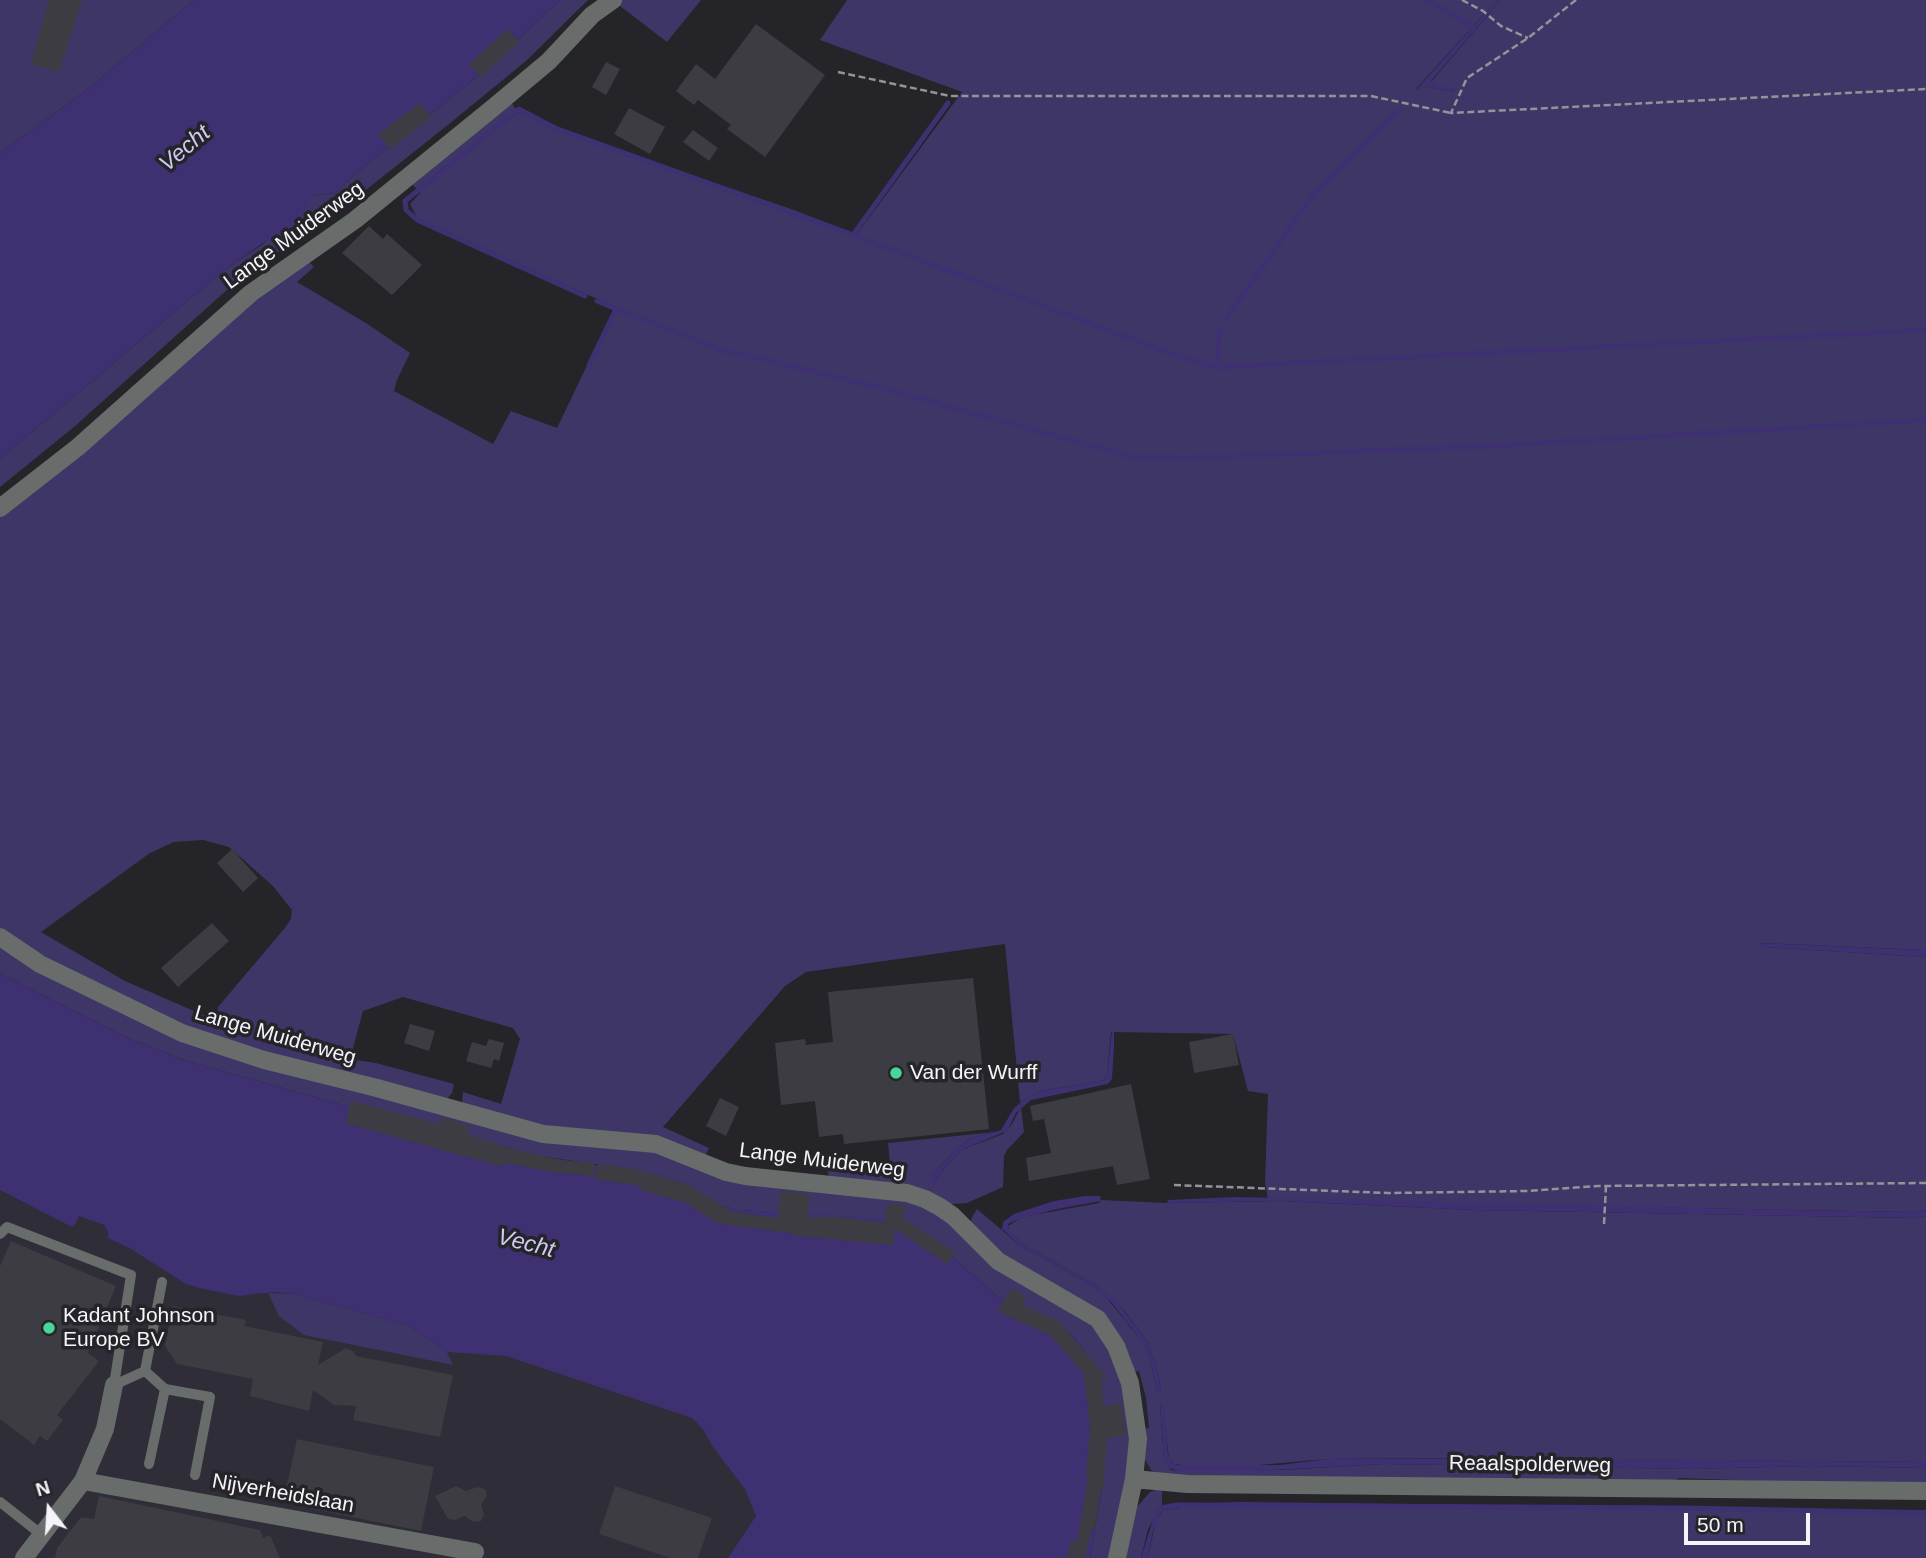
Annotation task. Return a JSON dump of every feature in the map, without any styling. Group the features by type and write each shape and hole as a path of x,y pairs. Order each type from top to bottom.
{"street":[{"name":"Lange Muiderweg","path":"0,508 78,447 251,293 395,189 494,107 549,61 592,15 613,0"},
{"name":"Lange Muiderweg","path":"0,937 40,964 182,1033 264,1060 543,1134 656,1144 745,1176 867,1188 925,1199 953,1216 998,1261 1098,1319 1121,1356 1134,1403 1138,1439 1134,1479 1118,1558"},
{"path":"24,1558 83,1481 105,1429 114,1385"},
{"name":"Reaalspolderweg","path":"1134,1479 1187,1484 1926,1491"},
{"name":"Nijverheidslaan","path":"83,1481 475,1552"}],"lane":[{"path":"0,1234 7,1227 131,1275 114,1385"},
{"path":"145,1371 162,1282"},
{"path":"114,1385 145,1371"},
{"path":"145,1371 165,1389 211,1397 195,1475"},
{"path":"149,1464 165,1389"},
{"path":"0,1502 42,1535"}],"path":[{"path":"1462,0 1483,11 1501,26 1528,38"},
{"path":"1451,113 1467,78 1528,38 1576,0"},
{"path":"838,72 950,96 1371,96 1451,113 1926,89"},
{"path":"1174,1185 1388,1192 1526,1191 1606,1186 1926,1183"},
{"path":"1604,1224 1606,1186"}],"shaded area":[{"path":"0,0 194,0 89,88 0,153"},
{"path":"560,0 588,0 526,61 449,124 332,217 247,272 74,427 0,487 0,459 223,271 263,244 313,196 336,193 355,174 493,64"},
{"path":"620,0 701,0 667,42 616,3"},
{"path":"847,0 1497,0 1415,90 1424,86 1454,92 1455,90 1431,82 1501,0 1926,0 1926,950 1760,943 1762,947 1926,957 1926,1210 1916,1212 1268,1200 1265,1182 1268,1094 1248,1091 1233,1034 1111,1032 1107,1074 1104,1080 1041,1091 1020,1102 1005,944 806,972 785,986 663,1127 709,1148 705,1157 566,1132 462,1103 463,1092 501,1104 520,1039 513,1028 403,997 363,1011 350,1059 376,1063 454,1084 447,1099 203,1037 89,982 0,928 0,500 54,458 299,251 314,267 297,282 410,353 394,391 493,444 511,411 557,428 615,307 417,218 410,204 421,192 401,176 505,93 518,112 535,117 555,128 857,234 962,92 820,40","holes":["203,840 229,847 273,886 292,910 291,919 284,929 218,1007 217,1021 125,981 41,932 150,853 174,842"]},
{"path":"0,941 210,1049 638,1147 926,1206 1092,1322 1118,1361 1132,1439 1113,1558 1090,1558 1104,1476 1089,1358 1073,1336 1051,1321 997,1296 948,1253 800,1214 721,1206 636,1170 533,1155 184,1060 128,1038 0,973"},
{"path":"1021,1107 1024,1132 1004,1156 1003,1187 967,1203 951,1204 830,1178 826,1168 891,1174 888,1143 995,1132 969,1139 958,1148 931,1175 936,1182 941,1172 961,1150 1003,1134"},
{"path":"0,1111 749,1433 773,1558 0,1558"},
{"path":"1101,1200 1167,1203 1281,1201 1475,1210 1912,1218 1926,1216 1926,1462 1450,1458 1327,1459 1259,1465 1182,1465 1174,1464 1169,1459 1162,1403 1160,1405 1164,1459 1171,1470 1177,1471 1281,1470 1384,1464 1691,1469 1810,1466 1926,1468 1926,1487 1679,1478 1668,1483 1164,1478 1151,1470 1142,1454 1142,1429 1149,1428 1146,1398 1139,1371 1132,1372 1122,1347 1015,1267 970,1226 977,1209 1022,1247 1105,1296 1141,1340 1149,1355 1157,1391 1161,1392 1158,1372 1148,1343 1124,1310 1096,1285 1023,1244 1009,1230 1008,1226 1019,1219 1099,1203"},
{"path":"268,1293 294,1294 409,1326 447,1352 453,1365 304,1335 279,1316"},
{"path":"1162,1488 1162,1505 1148,1529 1141,1558 1122,1558 1136,1508 1150,1492"},
{"path":"1241,1502 1926,1510 1926,1558 1148,1558 1156,1519 1164,1510 1181,1508 1181,1504"}],"water":[{"name":"Vecht","path":"194,0 560,0 493,64 355,174 336,193 313,196 299,218 223,271 0,459 0,153 89,88"},
{"path":"1497,0 1501,0 1431,81 1455,90 1454,92 1424,86 1418,92 1415,91"},
{"path":"1759,943 1926,950 1926,957 1762,947"},
{"name":"Vecht","path":"0,973 128,1038 184,1060 343,1105 533,1155 665,1176 692,1186 721,1206 740,1210 879,1218 907,1223 948,1253 997,1296 1051,1321 1073,1336 1089,1358 1104,1476 1090,1558 728,1558 756,1516 745,1489 713,1447 703,1429 692,1418 506,1356 447,1352 409,1326 294,1294 275,1292 238,1296 186,1284 131,1249 108,1238 104,1225 79,1216 74,1226 70,1226 0,1190"},
{"path":"1112,1030 1112,1079 1108,1084 1031,1100 1016,1113 1007,1131 961,1150 941,1172 936,1182 931,1183 931,1175 958,1148 969,1139 1001,1130 1014,1108 1027,1097 1041,1091 1104,1080"},
{"path":"1100,1196 1101,1201 1019,1219 1008,1224 1008,1228 1023,1244 1096,1285 1116,1300 1148,1343 1158,1372 1161,1392 1157,1391 1149,1355 1141,1340 1111,1302 1087,1283 1022,1247 1002,1229 1003,1222 1014,1214 1054,1201"},
{"path":"1236,1197 1791,1210 1926,1210 1926,1216 1912,1218 1475,1210 1281,1201 1167,1203 1168,1200"},
{"path":"1163,1403 1168,1455 1171,1462 1177,1465 1280,1465 1327,1459 1524,1458 1926,1462 1926,1468 1810,1466 1691,1469 1384,1464 1256,1471 1177,1471 1169,1468 1164,1459 1160,1404"},
{"path":"1179,1502 1181,1508 1164,1510 1159,1515 1148,1558 1141,1558 1156,1510 1162,1505"}],"building":[{"path":"49,0 82,0 59,72 31,64"},
{"path":"756,24 825,75 765,157 727,129 731,125 698,100 694,105 676,91 696,64 715,79"},
{"path":"507,29 519,42 481,77 469,64"},
{"path":"606,62 620,69 606,95 592,87"},
{"path":"420,103 431,117 390,149 378,134"},
{"path":"629,108 665,127 650,154 614,134"},
{"path":"693,130 718,148 709,161 683,142"},
{"path":"369,226 383,239 387,234 422,265 392,295 342,253"},
{"path":"232,849 258,878 243,892 217,863"},
{"path":"212,923 229,941 178,987 161,968"},
{"name":"Van der Wurff","path":"973,978 989,1129 844,1144 843,1134 819,1137 815,1101 781,1105 775,1043 805,1039 806,1045 833,1042 828,992"},
{"path":"410,1024 435,1031 429,1051 404,1043"},
{"path":"1233,1034 1239,1065 1194,1073 1189,1042"},
{"path":"489,1039 504,1043 499,1061 494,1059 491,1068 466,1061 472,1042 486,1046"},
{"path":"1131,1084 1150,1179 1117,1185 1113,1166 1029,1181 1026,1158 1051,1153 1044,1119 1033,1121 1030,1106"},
{"path":"720,1098 739,1107 726,1136 706,1126"},
{"path":"351,1101 439,1124 441,1117 470,1126 467,1134 509,1148 561,1160 595,1163 594,1176 546,1171 504,1162 503,1167 345,1123"},
{"path":"598,1164 638,1170 687,1184 732,1212 778,1218 781,1191 809,1194 808,1217 839,1217 885,1223 887,1204 907,1205 901,1217 955,1252 947,1264 895,1229 893,1245 792,1235 719,1224 686,1203 640,1190 641,1186 595,1179"},
{"name":"Kadant Johnson Europe BV","path":"11,1241 116,1286 88,1353 99,1361 57,1415 63,1420 47,1441 40,1436 34,1445 0,1419 0,1266"},
{"path":"1013,1288 1026,1297 1022,1305 1058,1321 1107,1378 1101,1379 1104,1406 1121,1403 1126,1435 1107,1438 1103,1489 1101,1488 1095,1529 1092,1528 1085,1558 1067,1558 1071,1541 1077,1543 1088,1477 1090,1426 1084,1374 1050,1335 997,1311"},
{"path":"173,1306 246,1320 244,1326 323,1342 318,1365 346,1348 356,1356 453,1375 440,1437 353,1420 356,1406 334,1405 313,1390 309,1411 250,1396 253,1379 177,1364 165,1346"},
{"path":"297,1439 434,1467 421,1531 283,1503"},
{"path":"456,1486 466,1491 477,1487 485,1489 487,1496 481,1505 484,1515 481,1521 474,1522 464,1516 456,1520 448,1519 435,1496"},
{"path":"615,1486 712,1518 698,1558 670,1558 599,1534"},
{"path":"99,1496 260,1530 263,1538 270,1535 280,1558 55,1558 57,1548 81,1517 94,1519"}],"waterway":[{"path":"1427,0 1473,27"},
{"path":"585,296 417,220 406,210 405,201 519,109 555,128 853,235 948,103"},
{"path":"1226,319 1315,192 1398,111"},
{"path":"853,235 1175,355 1217,367 1926,330"},
{"path":"589,365 616,309 597,301"},
{"path":"616,309 719,349 874,386 1133,457 1185,458 1493,446 1926,420"},
{"path":"1217,367 1220,330"},
{"path":"1181,1505 1685,1508 1926,1513"}],"place":[{"name":"Van der Wurff","path":"896,1073"},
{"name":"Kadant Johnson Europe BV","path":"49,1328"}]}
